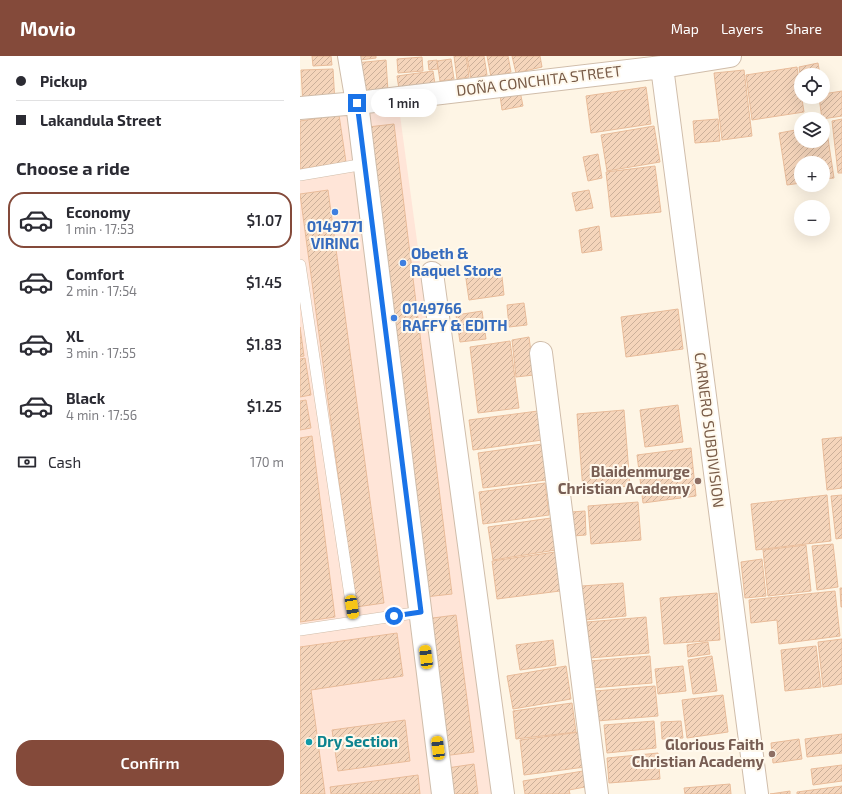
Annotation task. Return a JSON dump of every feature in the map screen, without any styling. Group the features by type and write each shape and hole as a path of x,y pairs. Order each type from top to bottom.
{"street":[{"path":"349,56 365,164 444,794"},
{"name":"DOÑA CONCHITA STREET","path":"300,108 357,103 662,67 730,56"},
{"name":"CARNERO SUBDIVISION","path":"662,67 757,794"},
{"path":"432,273 503,794"},
{"path":"541,353 597,794"}],"lane":[{"path":"300,175 365,164"},
{"path":"300,265 354,622"},
{"path":"300,630 421,612"}],"shaded area":[{"path":"399,108 492,794 300,794 300,120"}],"building":[{"path":"312,56 331,56 332,65 313,66"},
{"path":"359,56 376,56 376,58 360,60"},
{"path":"454,56 466,56 469,77 457,79"},
{"path":"484,56 487,75 471,79 467,57"},
{"path":"487,56 508,56 511,72 491,77"},
{"path":"512,56 540,56 542,67 516,73"},
{"path":"422,57 423,71 398,73 397,59"},
{"path":"451,59 454,79 440,81 437,61"},
{"path":"386,60 388,92 358,94 355,63"},
{"path":"437,60 438,69 429,70 428,61"},
{"path":"818,63 819,68 799,68"},
{"path":"797,67 794,68 794,104 803,104 804,112 794,112 794,114 752,120 746,75"},
{"path":"333,69 335,103 303,105 301,70"},
{"path":"744,70 752,136 722,140 714,73"},
{"path":"433,71 435,84 399,89 397,76"},
{"path":"646,87 651,124 591,133 586,96"},
{"path":"520,91 523,106 502,110 500,95"},
{"path":"842,91 842,116 830,118 830,112 821,112 820,104 830,104 830,93"},
{"path":"339,115 346,162 300,169 300,121"},
{"path":"718,119 720,141 695,143 693,121"},
{"path":"842,119 842,173 838,173 832,121"},
{"path":"394,124 452,594 425,597 368,127"},
{"path":"654,126 660,162 607,171 601,135"},
{"path":"794,130 794,148 829,148 834,178 830,178 830,156 794,156 794,184 787,185 779,133"},
{"path":"598,154 602,178 588,181 583,157"},
{"path":"655,166 661,212 611,217 606,172"},
{"path":"328,190 384,603 356,607 300,194"},
{"path":"589,190 593,208 576,211 572,193"},
{"path":"599,226 602,250 582,253 579,230"},
{"path":"501,267 504,295 469,300 465,272"},
{"path":"524,303 527,325 509,327 507,305"},
{"path":"678,309 683,349 626,357 621,317"},
{"path":"482,311 486,339 460,342 456,315"},
{"path":"300,327 304,356 300,357"},
{"path":"529,337 534,375 516,377 512,340"},
{"path":"510,341 519,408 478,413 470,347"},
{"path":"305,358 311,395 300,397 300,359"},
{"path":"306,400 311,428 300,430 300,401"},
{"path":"678,405 683,442 645,447 640,410"},
{"path":"624,410 630,486 583,490 577,414"},
{"path":"538,411 542,440 473,450 469,420"},
{"path":"312,436 335,617 300,622 300,438"},
{"path":"842,437 842,488 827,490 822,439"},
{"path":"542,444 546,480 483,488 478,453"},
{"path":"691,448 696,496 643,503 637,455"},
{"path":"545,483 549,515 483,524 479,492"},
{"path":"827,495 831,541 756,550 751,504"},
{"path":"842,495 842,538 836,539 831,496"},
{"path":"638,502 641,540 591,544 588,506"},
{"path":"585,511 586,535 573,536 571,512"},
{"path":"551,518 556,550 493,560 488,527"},
{"path":"833,544 838,587 817,590 812,546"},
{"path":"806,545 811,591 768,596 763,550"},
{"path":"555,552 560,591 497,599 492,561"},
{"path":"762,559 766,596 745,598 741,562"},
{"path":"623,583 626,616 584,620 582,586"},
{"path":"840,588 842,588 842,607 841,607"},
{"path":"835,591 840,636 779,644 777,620 751,623 749,600"},
{"path":"717,593 720,640 664,644 660,598"},
{"path":"456,615 474,752 443,756 425,619"},
{"path":"646,617 649,653 590,658 587,622"},
{"name":"Dry Section","path":"397,633 403,676 311,690 325,794 300,794 300,647"},
{"path":"842,639 842,684 823,687 818,642"},
{"path":"553,640 556,665 520,670 516,645"},
{"path":"708,642 710,654 688,657 687,645"},
{"path":"816,646 821,687 785,691 781,650"},
{"path":"650,656 652,683 591,688 589,661"},
{"path":"712,656 717,691 693,694 688,660"},
{"path":"566,666 571,699 513,709 507,676"},
{"path":"683,666 686,691 658,694 655,669"},
{"path":"655,686 658,716 597,721 595,691"},
{"path":"723,695 728,732 687,738 682,700"},
{"path":"572,703 576,732 516,739 513,711"},
{"path":"405,720 410,761 338,771 332,730"},
{"path":"654,721 656,748 607,753 604,725"},
{"path":"681,721 683,738 662,739 661,722"},
{"path":"580,732 585,767 524,775 520,740"},
{"path":"842,734 842,753 807,757 805,739"},
{"path":"799,739 802,759 773,763 771,743"},
{"path":"658,753 660,779 609,783 607,758"},
{"path":"474,764 478,794 450,794 447,768"},
{"path":"842,765 842,781 813,785 811,769"},
{"path":"583,771 585,787 569,790 570,794 525,794 523,781"},
{"path":"418,775 420,794 331,794 330,787"},
{"path":"730,784 731,794 685,794 684,788"},
{"path":"842,786 842,794 797,794 797,792"},
{"path":"790,791 790,794 770,794"}],"place":[{"name":"0149771 VIRING","path":"335,212"},
{"name":"Obeth & Raquel Store","path":"403,263"},
{"name":"0149766 RAFFY & EDITH","path":"394,318"},
{"name":"Blaidenmurge Christian Academy","path":"698,481"},
{"name":"Dry Section","path":"309,742"},
{"name":"Glorious Faith Christian Academy","path":"772,754"}],"route":[{"path":"357,103 421,612 394,616"}]}
